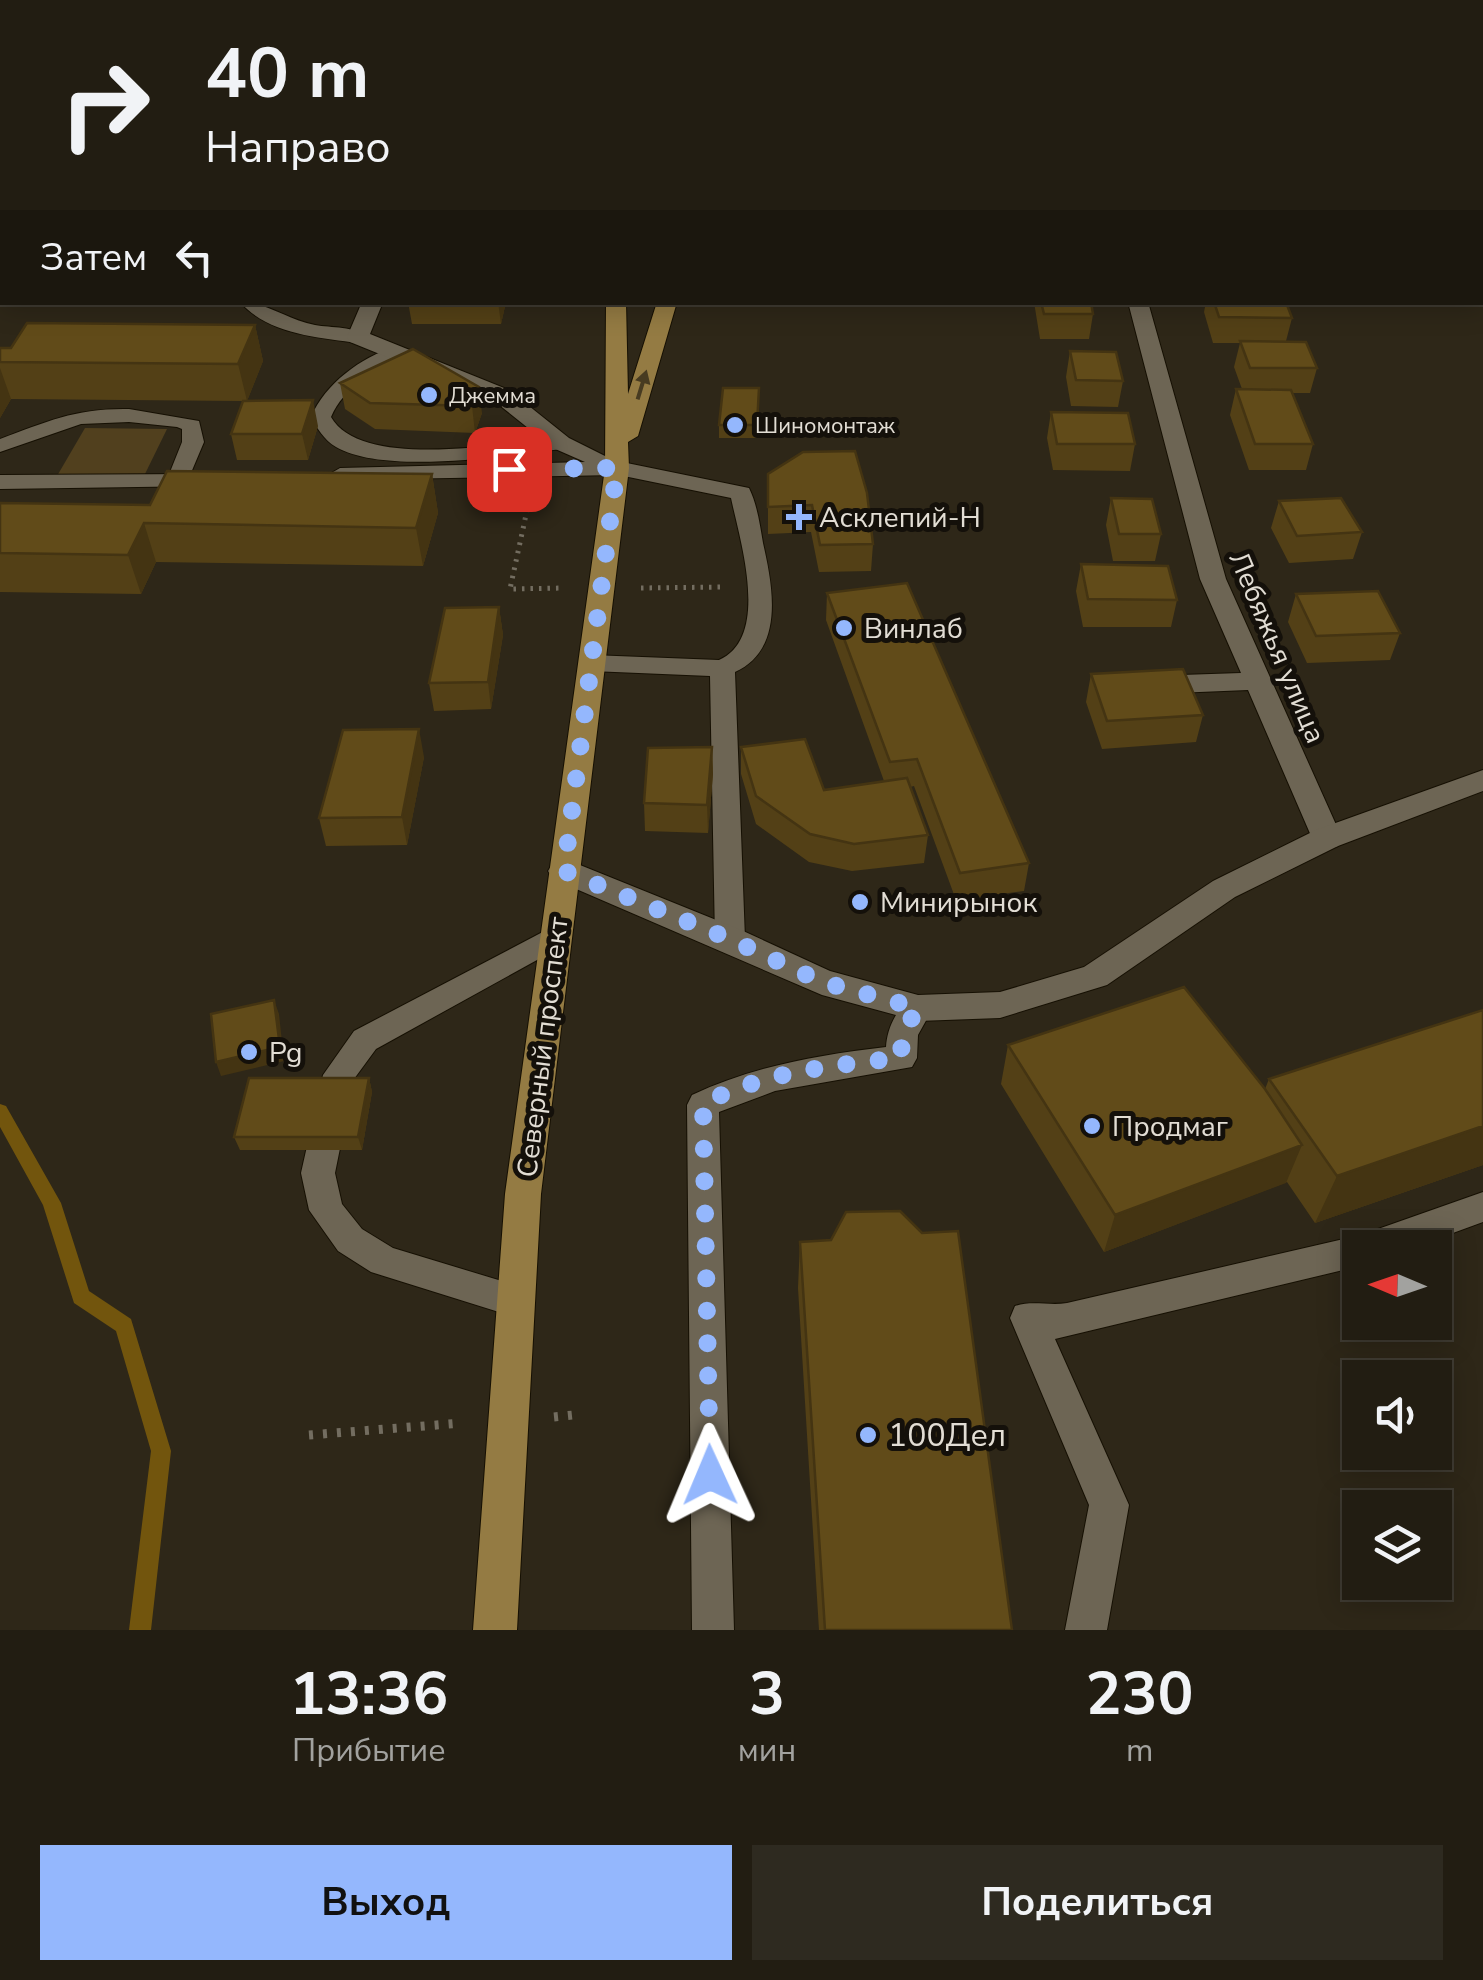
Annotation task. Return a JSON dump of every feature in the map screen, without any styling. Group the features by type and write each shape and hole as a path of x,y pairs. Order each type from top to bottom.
{"main road":[{"name":"Северный проспект","path":"495,1630 524,1194 617,468 616,305"},
{"name":"Северный проспект","path":"617,468 667,305"}],"street":[{"path":"372,305 358,337 501,395 562,443 617,468"},
{"name":"Лебяжья улица","path":"1139,305 1213,579 1328,838"},
{"path":"311,476 617,468"},
{"path":"0,482 215,481"},
{"path":"1125,686 1258,681"},
{"path":"564,871 730,939 822,982 918,1008 1000,1005 1095,976 1224,889 1328,838 1483,780"}],"lane":[{"path":"252,305 264,317 358,337"},
{"path":"395,353 332,393 325,405 321,417 328,431 350,447 374,452 466,452 562,443"},
{"path":"0,446 68,420 140,416 174,420 192,425 193,442 177,482"},
{"path":"591,664 722,668 740,665 750,655 760,615 760,586 741,493 617,468"},
{"path":"722,668 730,939"},
{"path":"514,1301 383,1261 350,1240 326,1210 318,1173 339,1075 365,1040 556,936"},
{"path":"713,1630 703,1104 730,1090 786,1075 901,1058 902,1034 918,1008"},
{"path":"1418,1230 1483,1207"},
{"path":"1086,1630 1109,1505 1028,1318 1048,1323 1067,1320 1342,1254"}],"path":[{"path":"310,1434 573,1415"}],"shaded area":[{"path":"85,428 167,429 144,476 57,476"}],"building":[{"path":"1042,305 1092,305 1093,314 1044,314"},
{"path":"1215,305 1287,305 1292,318 1219,317"},
{"path":"27,323 255,325 238,364 0,362 0,348 11,348"},
{"path":"1240,341 1306,342 1317,368 1250,368"},
{"path":"413,349 479,387 472,406 370,403 340,383"},
{"path":"1070,351 1116,352 1123,381 1076,380"},
{"path":"723,388 759,388 757,425 719,425"},
{"path":"1236,389 1291,390 1313,444 1255,444"},
{"path":"313,400 302,434 231,434 243,401"},
{"path":"1051,412 1128,413 1135,444 1057,444"},
{"path":"855,451 867,493 873,544 820,545 812,505 768,507 768,474 803,452"},
{"path":"167,471 432,474 416,528 144,523 128,555 0,553 0,503 150,505"},
{"path":"1111,498 1152,499 1161,534 1119,534"},
{"path":"1341,498 1362,532 1297,536 1279,501"},
{"path":"1081,564 1168,566 1177,600 1088,599"},
{"path":"907,583 1029,863 960,873 917,759 890,762 827,593"},
{"path":"1378,591 1400,633 1316,636 1296,594"},
{"path":"499,607 488,682 429,683 445,608"},
{"path":"1183,669 1203,715 1107,721 1091,674"},
{"path":"419,729 402,817 319,818 343,730"},
{"path":"805,739 824,790 907,778 928,835 854,844 810,834 756,796 741,747"},
{"path":"712,747 707,805 644,803 648,748"},
{"path":"1184,987 1265,1089 1302,1145 1115,1215 1008,1045"},
{"path":"274,1000 280,1047 216,1062 211,1014"},
{"path":"1483,1010 1483,1126 1337,1176 1269,1079"},
{"path":"249,1078 369,1078 358,1137 234,1137"},
{"path":"900,1211 922,1233 958,1231 1012,1630 825,1630 800,1242 831,1240 846,1212"}],"waterway":[{"path":"0,1111 52,1203 81,1297 124,1325 161,1451 140,1630"}],"place":[{"name":"Джемма","path":"429,395"},
{"name":"Шиномонтаж","path":"735,425"},
{"name":"Асклепий-Н","path":"799,517"},
{"name":"Винлаб","path":"844,628"},
{"name":"Минирынок","path":"860,902"},
{"name":"Pg","path":"249,1052"},
{"name":"Продмаг","path":"1092,1126"},
{"name":"100Дел","path":"868,1435"}],"route":[{"path":"509,469 617,468 564,871 730,939 822,982 918,1008 902,1034 901,1058 820,1067 730,1090 703,1104 710,1475"}]}
